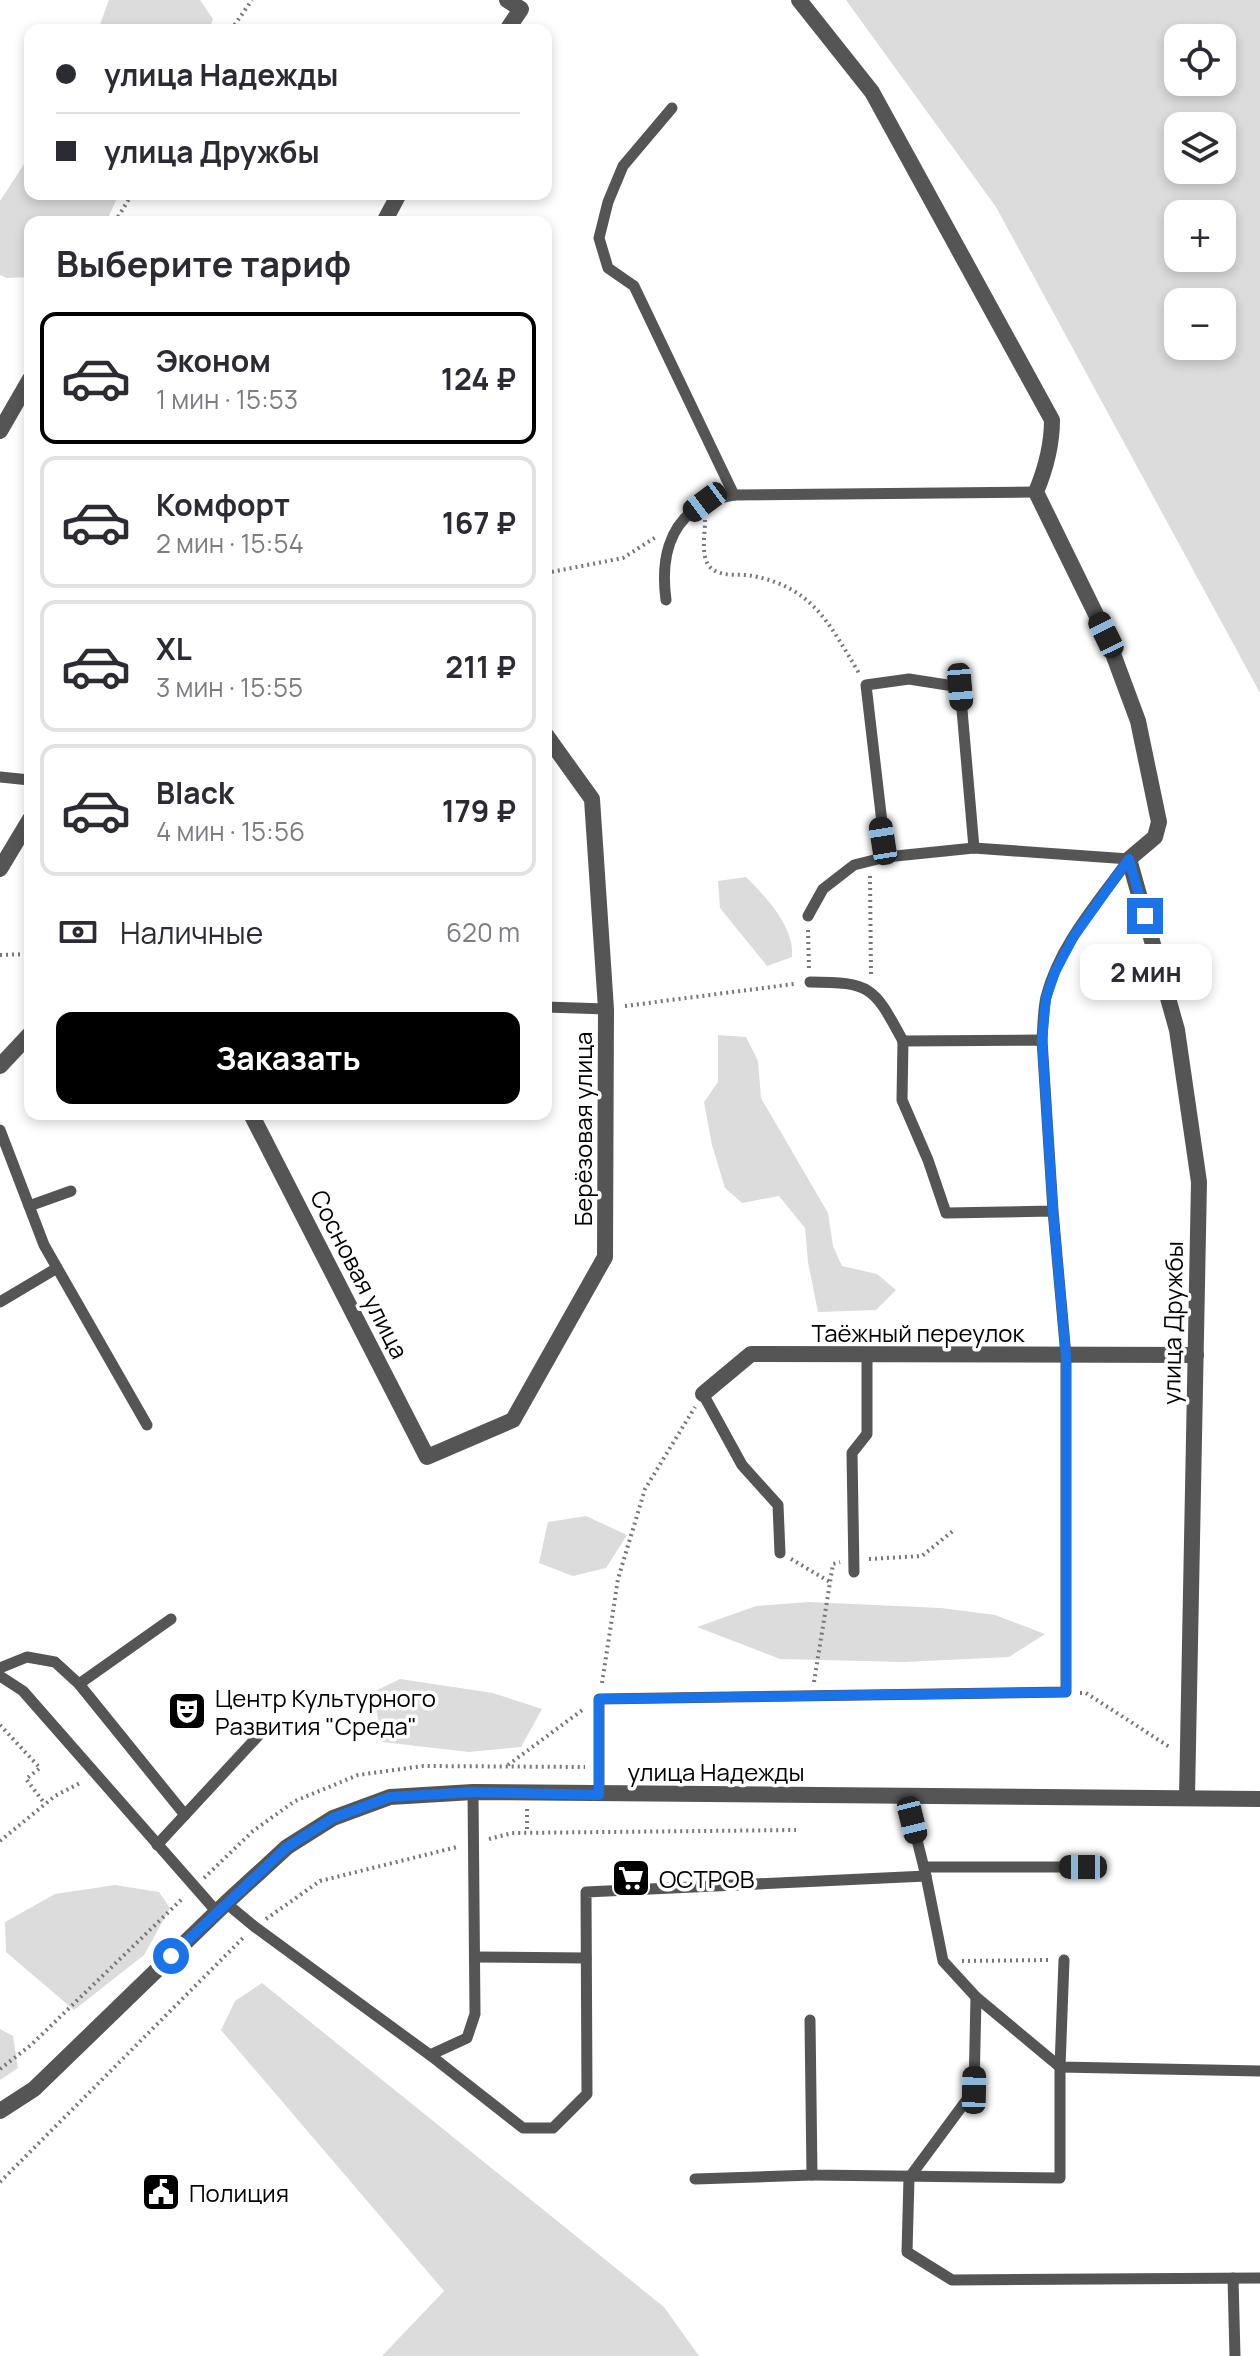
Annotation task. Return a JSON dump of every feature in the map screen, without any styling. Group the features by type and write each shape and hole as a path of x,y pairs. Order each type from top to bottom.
{"street":[{"path":"507,0 521,9 511,24"},
{"path":"799,0 872,92 1052,420 1046,469 1036,492 1106,635 1138,721 1159,822 1155,837 1129,859"},
{"path":"0,431 24,389"},
{"name":"Берёзовая улица","path":"427,1457 513,1420 605,1257 606,1009 592,799 552,743"},
{"path":"0,869 24,829"},
{"name":"улица Дружбы","path":"1129,859 1177,1030 1199,1182 1187,1797"},
{"path":"0,1066 24,1040"},
{"name":"Сосновая улица","path":"254,1120 427,1457"},
{"name":"Таёжный переулок","path":"703,1394 751,1354 867,1357 1196,1355"},
{"name":"улица Надежды","path":"0,2111 34,2089 287,1847 333,1818 390,1797 473,1792 1260,1799"}],"lane":[{"path":"672,108 623,166 608,202 599,238 608,268 634,286 734,495"},
{"path":"666,600 665,557 681,520 705,502 734,495 1036,492"},
{"path":"886,857 866,685 909,679 960,687 974,848"},
{"path":"0,777 24,779"},
{"path":"808,916 823,889 854,865 886,857 974,848 1129,859"},
{"path":"599,1795 599,1699 1066,1692 1066,1356 1042,1040 1046,998 1055,972 1074,936 1129,859"},
{"path":"810,982 853,982 880,999 903,1041 902,1100 928,1160 946,1213 1053,1211"},
{"path":"552,1007 606,1009"},
{"path":"903,1041 1042,1040"},
{"path":"0,1130 44,1245 147,1425"},
{"path":"29,1206 71,1191"},
{"path":"0,1302 57,1268"},
{"path":"853,1566 852,1453 867,1434 867,1357"},
{"path":"703,1394 742,1465 778,1505 780,1553"},
{"path":"79,1684 171,1619"},
{"path":"0,1668 27,1657 55,1662 79,1684 185,1815"},
{"path":"0,1676 23,1691 157,1845 221,1908 255,1927 430,2055 523,2128 553,2128 587,2094 586,1892 925,1872 1083,1867"},
{"path":"157,1845 259,1735"},
{"path":"430,2055 467,2038 475,2014 476,1842 473,1792"},
{"path":"906,1796 943,1961 976,1997 1060,2067 1260,2071"},
{"path":"475,1957 586,1958"},
{"path":"695,2179 812,2175 1060,2178 1064,1960"},
{"path":"976,1997 974,2090 909,2178 907,2252 952,2280 1260,2278"},
{"path":"810,2020 812,2175"},
{"path":"1233,2278 1235,2356"}],"path":[{"path":"235,24 252,0"},
{"path":"705,502 705,556 709,566 727,575 750,575 785,584 807,599 829,623 866,685"},
{"path":"552,572 623,558 681,520"},
{"path":"870,861 871,993"},
{"path":"606,1009 810,982 808,916"},
{"path":"0,955 24,954"},
{"path":"506,1766 599,1699 618,1579 645,1489 703,1394"},
{"path":"812,1696 833,1564 853,1566 922,1556 954,1530"},
{"path":"780,1553 830,1582"},
{"path":"1066,1692 1086,1693 1187,1759"},
{"path":"0,1725 40,1768 26,1779 45,1804"},
{"path":"0,1841 55,1796 96,1775"},
{"path":"0,2182 255,1927 320,1881 512,1833 796,1830"},
{"path":"943,1961 1064,1960"}],"shaded area":[{"path":"109,0 200,0 213,19 211,24 100,24"},
{"path":"846,0 1260,0 1260,693 996,207"},
{"path":"24,164 24,200 116,200 109,216 24,216 24,277 6,278 0,275 0,201"},
{"path":"746,877 784,924 789,934 792,957 767,966 720,908 718,881"},
{"path":"718,1035 746,1037 758,1061 761,1098 828,1213 833,1246 842,1266 877,1274 896,1290 876,1310 818,1312 805,1228 779,1196 742,1203 725,1188 712,1145 704,1102 718,1082"},
{"path":"586,1516 627,1535 606,1568 573,1576 539,1563 548,1522"},
{"path":"809,1602 941,1608 995,1615 1045,1634 1009,1657 904,1662 780,1659 697,1627 756,1606"},
{"path":"400,1679 493,1693 542,1709 521,1747 469,1752 382,1742 373,1692"},
{"path":"115,1885 159,1892 170,1908 144,1955 74,2010 6,1952 5,1922 55,1894"},
{"path":"262,1983 664,2307 699,2356 382,2356 444,2291 221,2030 235,2001"},
{"path":"0,2029 13,2036 18,2068 0,2080"}],"place":[{"name":"Центр Культурного Развития \"Среда\"","path":"187,1711"},
{"name":"ОСТРОВ","path":"631,1878"},
{"name":"Полиция","path":"161,2192"}],"route":[{"path":"171,1956 287,1847 333,1818 390,1797 473,1792 599,1795 599,1699 1066,1692 1066,1356 1042,1040 1046,998 1055,972 1074,936 1129,859 1145,916"}]}
